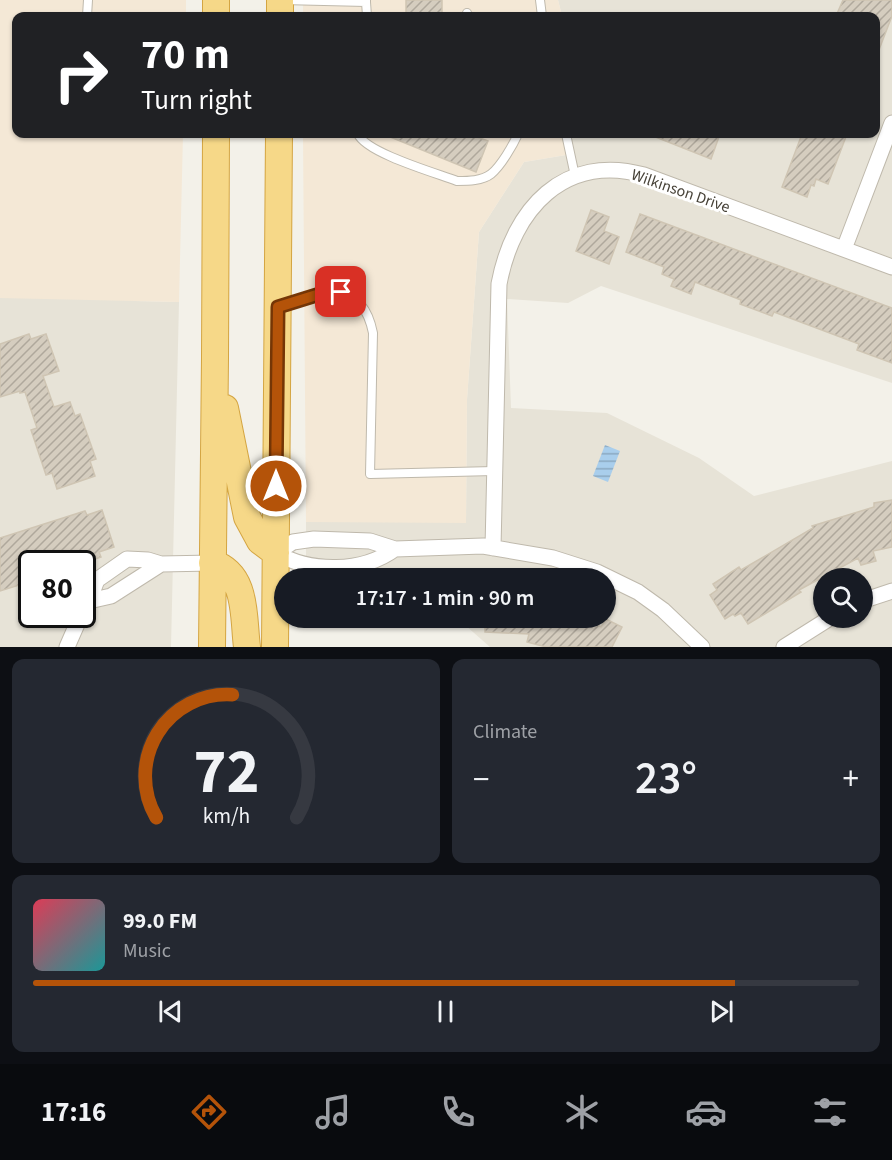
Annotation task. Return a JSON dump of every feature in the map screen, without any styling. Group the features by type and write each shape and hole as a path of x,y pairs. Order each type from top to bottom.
{"highway":[{"path":"212,647 216,138"},
{"path":"275,647 279,138"},
{"path":"215,358 247,517 260,541 276,554"},
{"path":"212,563 220,566 234,578 242,599 247,647"}],"street":[{"path":"844,249 892,123"},
{"name":"Wilkinson Drive","path":"493,548 498,296 501,271 515,234 528,212 554,187 575,176 605,169 625,170 892,267"},
{"path":"276,554 293,543 314,539 370,541 395,549 463,546 493,548 567,562 611,578 638,592 663,610 702,647"},
{"path":"276,554 305,565 355,566 376,561 395,549"},
{"path":"96,582 127,559 148,560 161,564 212,563"},
{"path":"96,603 161,564"},
{"path":"873,597 892,591"},
{"path":"67,647 76,628"},
{"path":"784,647 814,628"}],"lane":[{"path":"280,0 366,1"},
{"path":"360,138 372,149 458,181 472,181 490,175 516,138"},
{"path":"567,138 575,176"},
{"path":"278,307 323,293 341,292 357,300 370,316 373,333 370,474 494,471"}],"shaded area":[{"path":"0,0 186,0 186,12 12,12 12,138 183,138 179,302 0,298"},
{"path":"303,0 558,0 561,12 303,12"},
{"path":"558,0 892,0 892,383 601,286 568,303 507,299 511,408 607,413 699,458 754,496 892,461 892,647 490,647 468,628 616,628 616,568 306,568 306,522 466,522 467,400 479,232 524,162 572,154 570,138 880,138 880,12 561,12"},
{"path":"303,138 570,138 572,154 524,162 479,232 467,400 466,523 306,522"},
{"path":"0,296 179,302 171,647 0,647"}],"water":[{"path":"605,445 620,451 608,482 593,476"}],"building":[{"path":"406,0 442,0 442,12 406,12"},
{"path":"843,0 892,0 892,16 880,47 880,12 838,12"},
{"path":"393,138 480,138 488,141 476,172"},
{"path":"658,138 719,138 711,159"},
{"path":"800,138 845,138 828,184 816,179 807,197 782,187"},
{"path":"591,210 609,217 604,231 619,237 609,264 576,251"},
{"path":"640,214 892,308 892,363 857,350 859,344 774,312 772,316 740,304 741,300 695,282 691,294 671,286 674,279 662,274 664,267 626,252"},
{"path":"29,334 31,339 46,334 59,371 43,376 54,407 70,402 75,416 80,414 96,459 90,461 95,476 57,489 52,473 46,475 31,430 37,428 25,392 20,393 20,391 0,397 0,344"},
{"path":"892,500 892,547 873,551 876,561 861,565 858,558 840,568 813,568 813,582 748,624 741,613 735,616 733,614 725,619 710,595 717,590 713,584 739,567 741,570 813,528 812,526 874,507 874,503"},
{"path":"102,510 114,547 99,552 101,557 96,559 96,550 18,550 18,585 0,591 0,538 85,511 87,515"},
{"path":"616,624 622,627 612,647 546,647 527,642 529,634 485,632 485,628 616,628"}],"route":[{"path":"276,486 278,307 306,297 341,292"}]}
